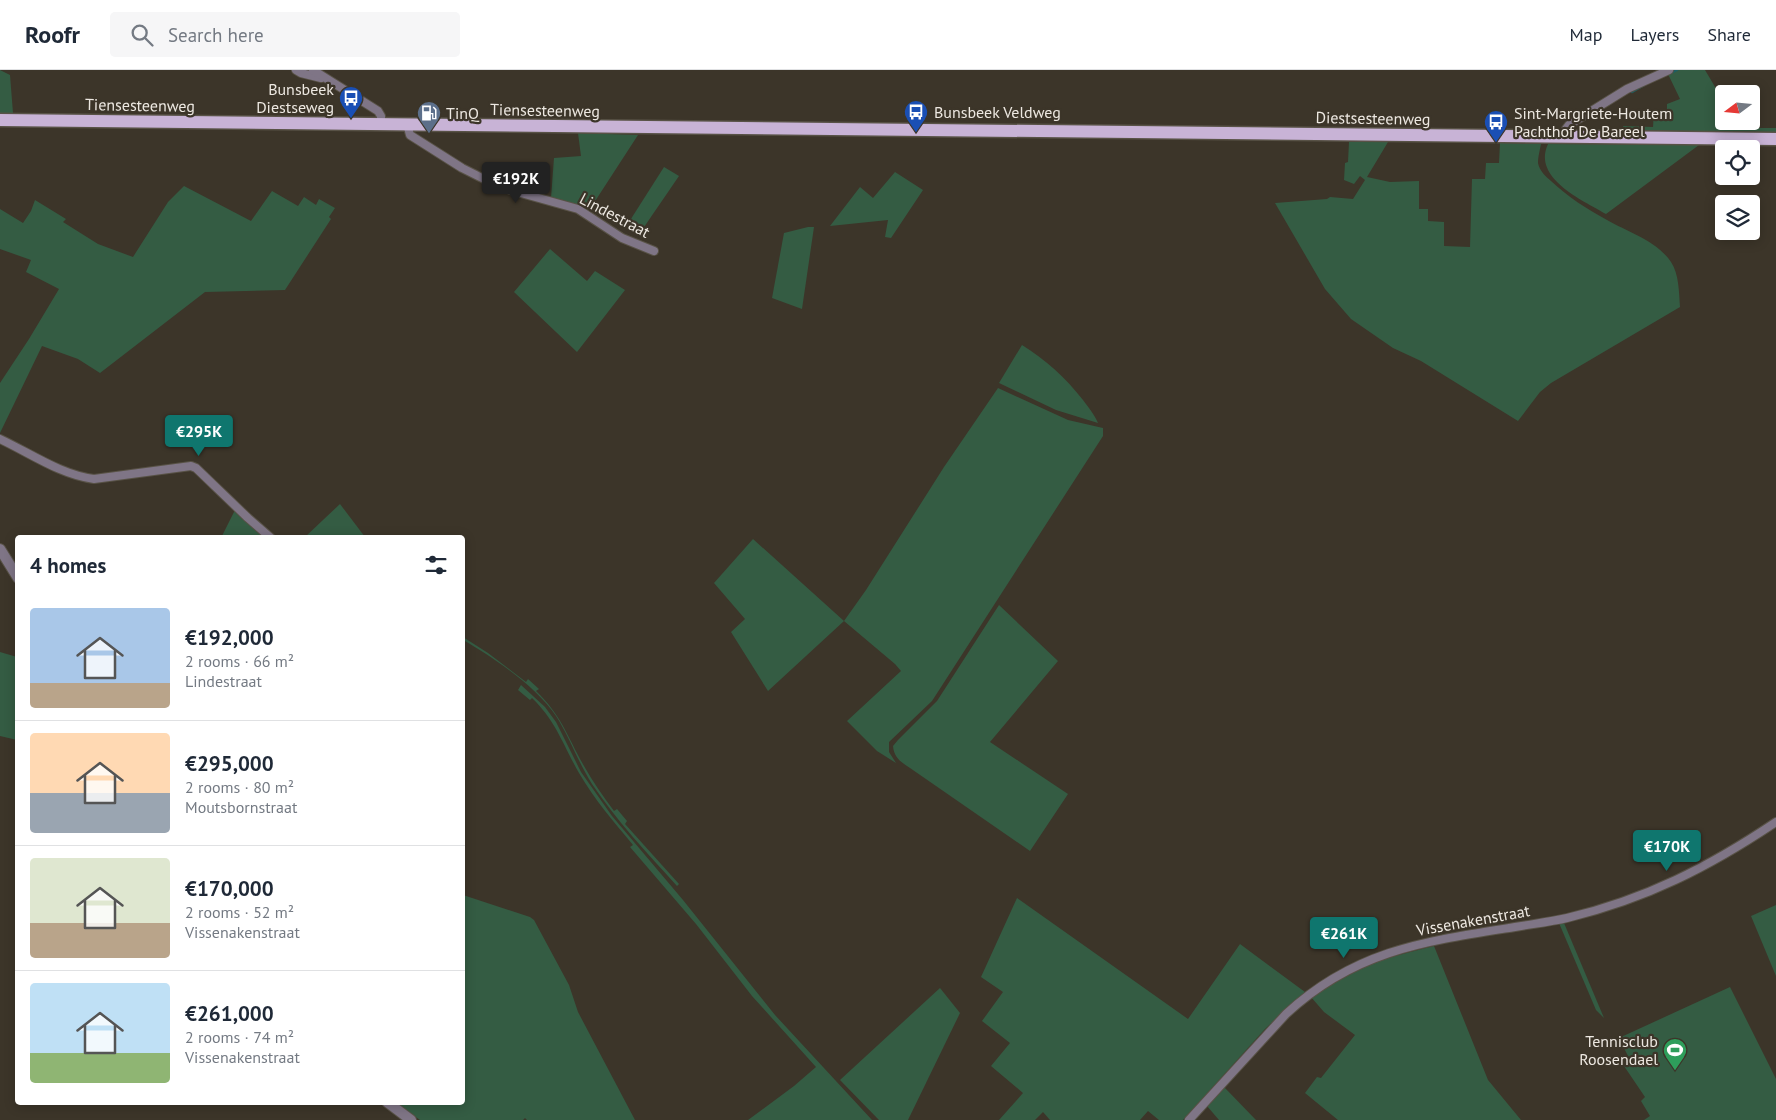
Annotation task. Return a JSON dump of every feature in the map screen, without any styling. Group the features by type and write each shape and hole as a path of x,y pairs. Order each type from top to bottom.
{"main road":[{"name":"Tiensesteenweg","path":"0,120 970,131"},
{"name":"Diestsesteenweg","path":"970,131 1776,138"}],"street":[{"path":"296,70 310,76 325,78"},
{"path":"313,70 378,111 381,116 381,124"},
{"path":"1565,136 1569,125 1608,99 1669,70"},
{"name":"Lindestraat","path":"407,124 410,136 462,168 510,190 578,209 622,238 654,251"},
{"path":"0,439 63,471 81,478 94,479 191,466 196,468 268,535"},
{"path":"0,549 15,573"},
{"name":"Vissenakenstraat","path":"1189,1120 1286,1014 1302,999 1339,974 1374,957 1412,945 1566,918 1623,902 1690,874 1776,822"},
{"path":"392,1105 411,1120"}],"green space":[{"path":"0,70 10,75 13,113 0,114"},
{"path":"1677,70 1705,70 1715,87 1715,130 1776,128 1776,132 1623,130 1623,126 1653,127 1654,111 1667,110 1667,104 1680,99 1668,74"},
{"path":"578,133 638,135 588,212 566,201 551,198 554,158 581,156"},
{"path":"1349,142 1388,142 1367,177 1390,182 1419,181 1419,209 1428,209 1428,221 1444,222 1444,246 1470,247 1472,179 1485,179 1486,163 1499,163 1500,143 1541,144 1538,163 1541,171 1549,179 1585,207 1658,248 1671,262 1676,272 1680,307 1551,383 1540,392 1518,421 1421,361 1393,348 1351,319 1325,289 1275,203 1327,199 1330,197 1353,199 1365,180 1360,176 1354,184 1344,180 1345,163 1348,162"},
{"path":"1548,144 1699,145 1606,214 1573,195 1553,177 1547,167 1545,156"},
{"path":"664,167 679,176 642,230 629,222"},
{"path":"895,172 923,190 891,238 885,237 888,220 830,226 860,187 873,198"},
{"path":"184,186 251,221 272,191 298,206 304,197 316,205 319,199 335,208 329,217 331,219 285,290 205,292 100,373 78,359 42,346 0,433 0,383 59,289 26,272 31,260 0,249 0,209 23,223 31,211 35,200 66,219 63,222 98,244 133,257 168,202"},
{"path":"814,227 802,309 772,298 784,233"},
{"path":"550,249 587,281 595,271 625,290 577,352 514,292"},
{"path":"1022,345 1062,376 1083,400 1098,423 1056,410 999,383"},
{"path":"998,388 1068,420 1103,428 1103,436 932,701 889,742 889,752 896,763 877,751 847,721 901,671 844,621"},
{"path":"340,504 363,535 307,535"},
{"path":"235,510 263,535 222,535"},
{"path":"753,539 844,621 768,691 731,632 745,619 714,583"},
{"path":"999,605 1058,661 990,742 1068,794 1030,851 904,764 896,757 893,746 937,701"},
{"path":"465,638 526,682 528,679 539,689 536,691 545,700 558,718 584,766 602,794 614,811 617,809 627,821 625,824 679,884 677,886 632,836 601,797 587,776 561,724 548,705 514,674 465,641"},
{"path":"0,652 15,656 15,740 0,736"},
{"path":"521,685 545,707 556,722 581,772 612,816 683,900 775,1015 872,1120 748,1120 816,1067 752,996 696,924 630,847 633,845 604,810 585,783 547,715 532,698 530,700 518,690"},
{"path":"465,896 530,917 534,920 569,985 578,1012 635,1120 527,1120 525,1118 523,1120 420,1120 399,1105 465,1105"},
{"path":"1017,898 1188,1019 1240,944 1305,992 1265,1029 1183,1120 1159,1120 1148,1111 1140,1120 1050,1120 1043,1112 1035,1120 999,1120 1023,1093 991,1066 1010,1043 982,1021 1003,992 981,977"},
{"path":"1776,905 1776,976 1751,916"},
{"path":"1559,923 1564,923 1604,1018 1596,1010"},
{"path":"1434,946 1488,1080 1521,1120 1338,1120 1305,1093 1317,1077 1321,1078 1355,1035 1324,1012 1311,997 1365,967 1397,955"},
{"path":"1730,987 1776,1079 1776,1120 1644,1120 1650,1116 1641,1101 1645,1097 1624,1066 1631,1062 1619,1038"},
{"path":"940,988 960,1013 908,1120 879,1120 840,1080"},
{"path":"1224,1087 1256,1120 1219,1120 1207,1106"}],"waterway":[{"path":"1669,74 1677,70"},
{"path":"1632,92 1646,84"}],"place":[{"name":"Bunsbeek Diestseweg","path":"351,119"},
{"name":"Bunsbeek Veldweg","path":"916,133"},
{"name":"TinQ","path":"429,134"},
{"name":"Sint-Margriete-Houtem Pachthof De Bareel","path":"1496,143"},
{"name":"Tennisclub Roosendael","path":"1675,1071"}]}
